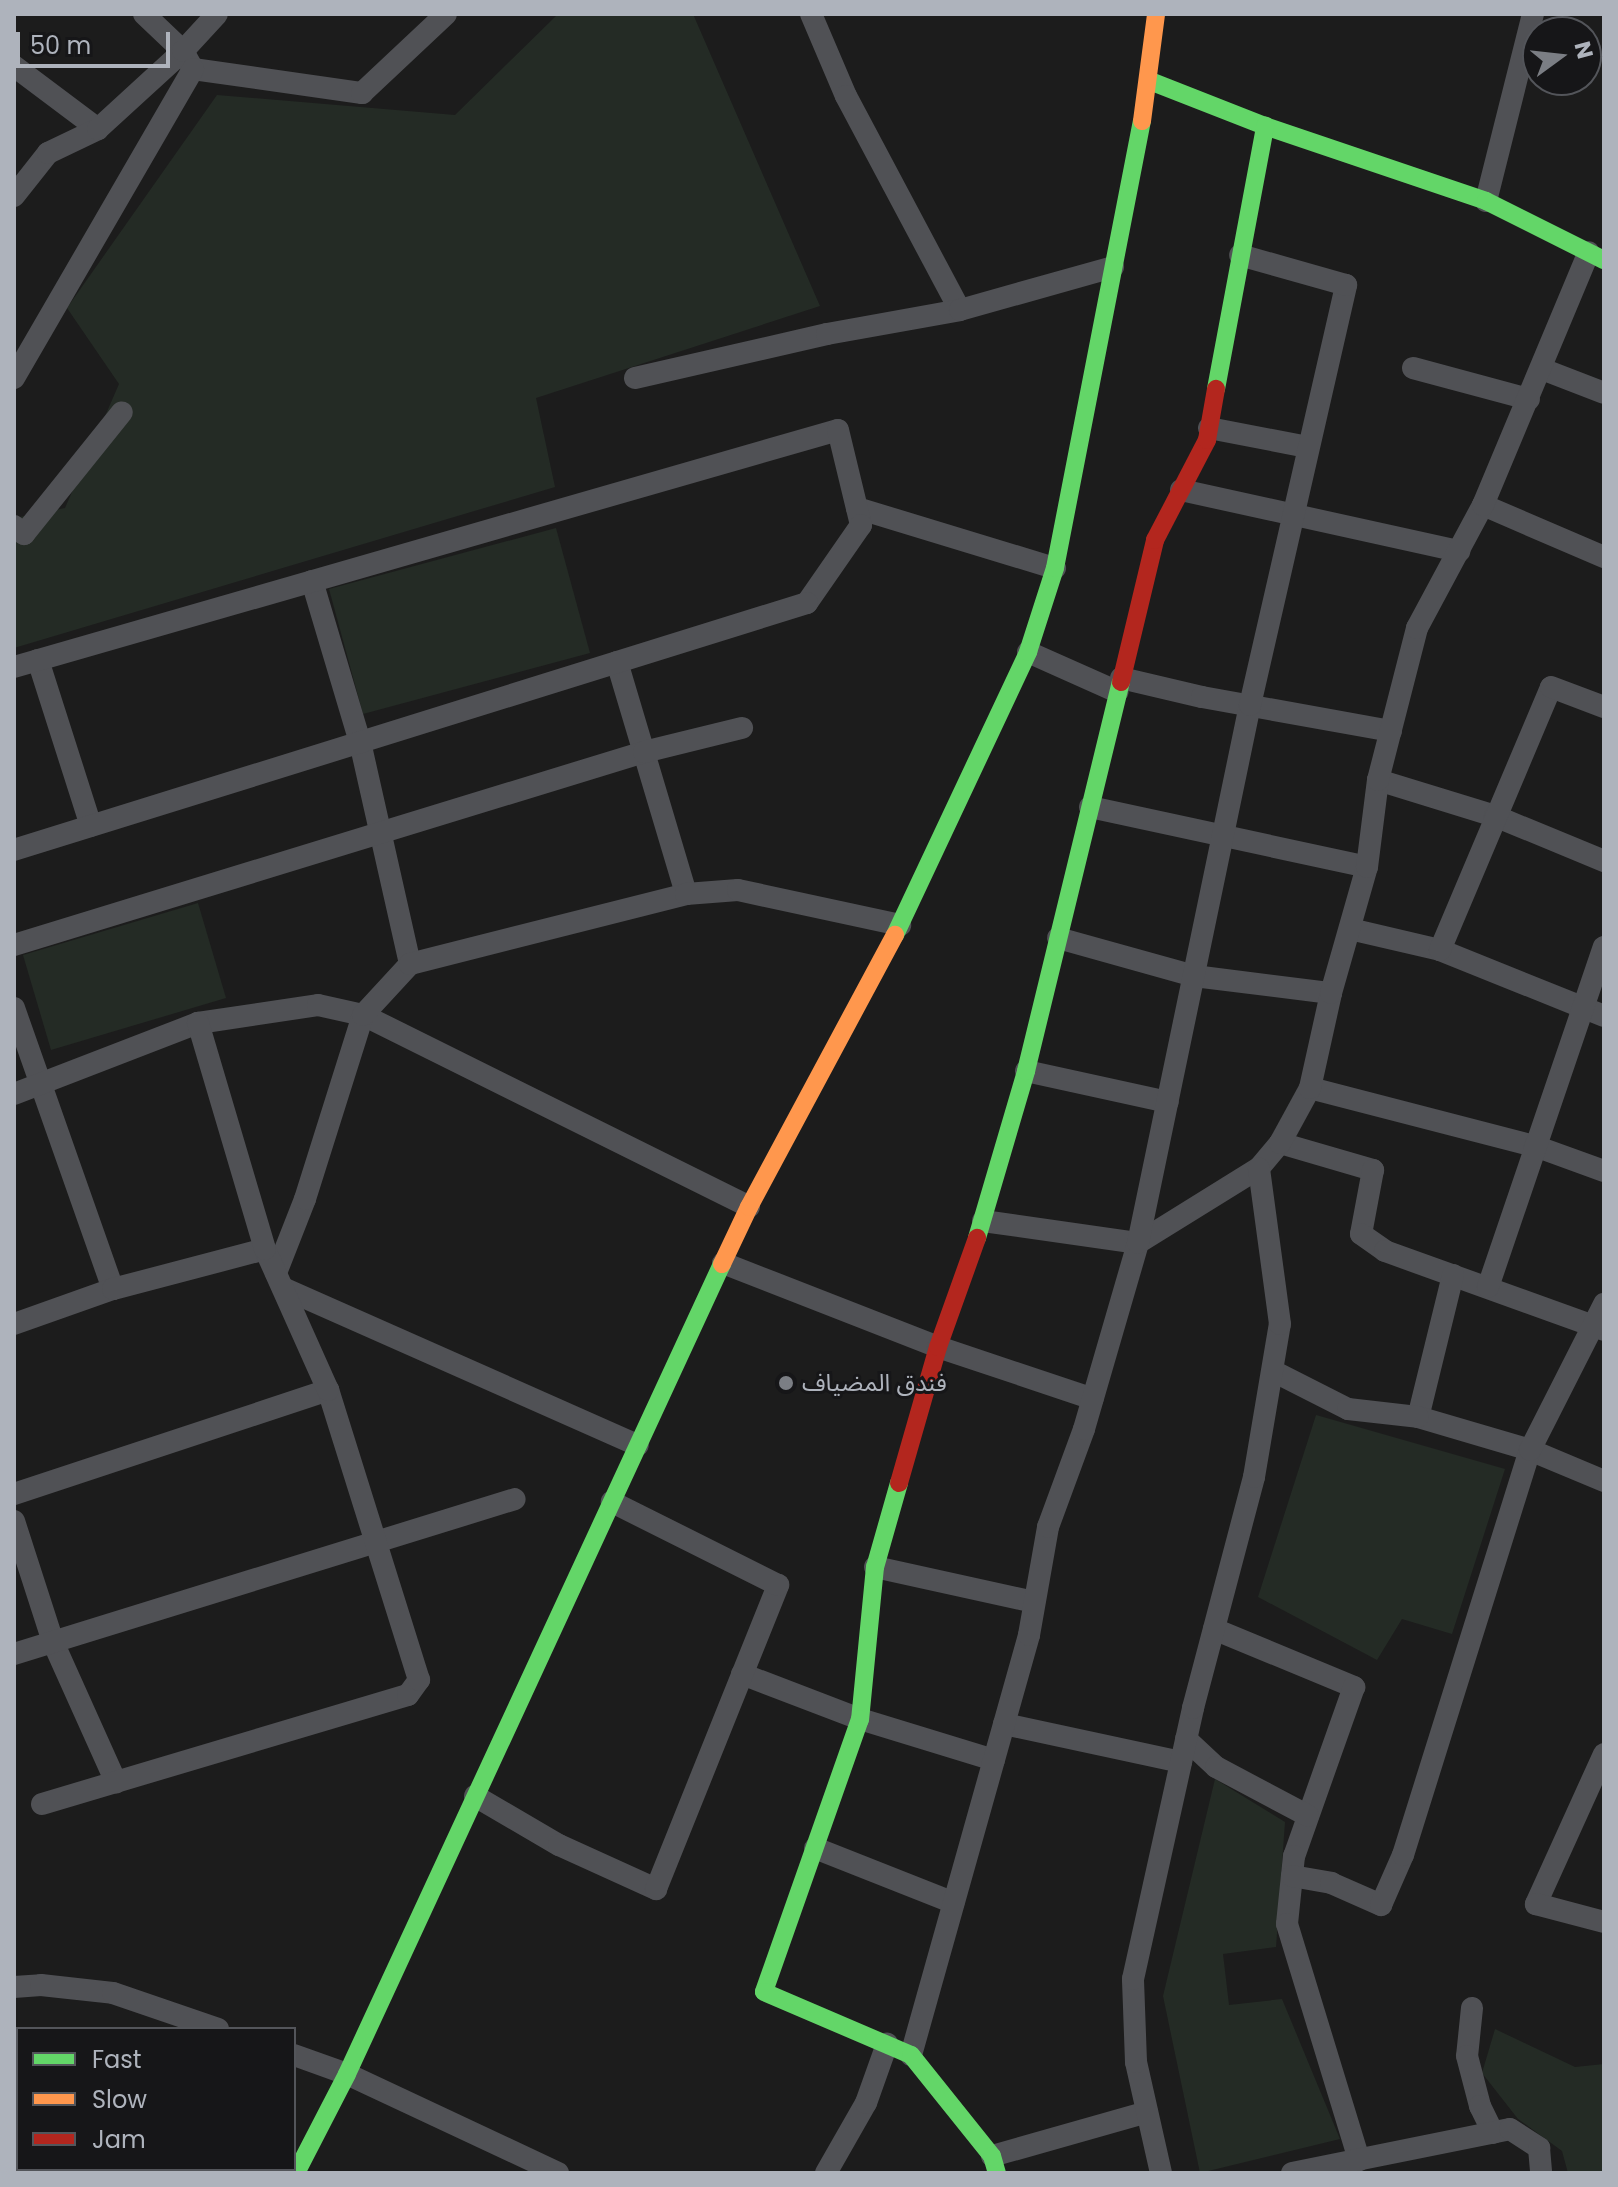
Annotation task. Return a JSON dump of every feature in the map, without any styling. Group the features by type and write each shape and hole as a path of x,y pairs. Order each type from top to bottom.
{"street":[{"path":"144,14 188,60 362,93 446,14"},
{"path":"14,378 188,60 217,14"},
{"path":"811,14 846,96 960,310"},
{"path":"296,2173 347,2074 749,1207 900,925 1028,652 1055,568 1150,81 1156,14"},
{"path":"1486,201 1533,14"},
{"path":"14,196 48,153 98,129 188,60"},
{"path":"14,66 98,129"},
{"path":"983,1221 1138,1243 1259,1168 1280,1143 1310,1088 1331,993 1367,867 1378,780 1417,628 1483,505 1542,369 1596,256 1486,201 1265,126 1150,81"},
{"path":"1147,2112 995,2165 911,2055 764,1992 860,1719 875,1567 938,1347 983,1221 1026,1071 1155,540 1209,428 1265,126"},
{"path":"911,2055 1004,1724 1034,1602 1048,1527 1093,1399 1138,1243 1250,705 1346,285 1240,255"},
{"path":"635,378 827,334 960,310 1113,267"},
{"path":"1413,368 1529,399"},
{"path":"1542,369 1604,393"},
{"path":"14,526 24,534 122,412"},
{"path":"1209,428 1308,447"},
{"path":"14,667 838,430 861,525 807,603 14,850"},
{"path":"1181,490 1459,551"},
{"path":"1483,505 1604,557"},
{"path":"857,508 1055,568"},
{"path":"312,581 360,742 383,832 410,964"},
{"path":"1028,652 1120,685 1391,731"},
{"path":"38,660 91,826"},
{"path":"617,662 686,894"},
{"path":"1440,950 1551,687 1604,707"},
{"path":"14,945 644,752 742,728"},
{"path":"1378,780 1495,816 1604,861"},
{"path":"1090,807 1367,867"},
{"path":"280,1281 363,1015 410,964 686,894 738,890 900,925"},
{"path":"1350,929 1440,950 1604,1016"},
{"path":"1058,938 1194,976 1331,993"},
{"path":"1488,1287 1604,947"},
{"path":"14,1094 198,1023 318,1005 363,1015 749,1207"},
{"path":"14,1008 113,1289"},
{"path":"42,1804 408,1695 419,1680 328,1390 265,1249 198,1023"},
{"path":"1026,1071 1168,1102"},
{"path":"1310,1088 1535,1146 1604,1171"},
{"path":"1280,1143 1373,1170 1361,1234 1385,1251 1598,1328"},
{"path":"1161,2173 1136,2062 1133,1979 1186,1739 1254,1477 1273,1371 1280,1324 1259,1168"},
{"path":"14,1324 113,1289 265,1249"},
{"path":"723,1263 938,1347 1093,1399"},
{"path":"1418,1417 1453,1275"},
{"path":"280,1281 638,1445"},
{"path":"1292,1876 1331,1883 1381,1905 1403,1855 1530,1450 1598,1328 1604,1304"},
{"path":"1273,1371 1348,1409 1418,1417 1530,1450 1604,1481"},
{"path":"14,1494 328,1390"},
{"path":"14,1654 515,1499"},
{"path":"475,1796 559,1845 656,1889 778,1585 612,1502"},
{"path":"14,1521 53,1642 116,1782"},
{"path":"875,1567 1034,1602"},
{"path":"1214,1629 1354,1687 1294,1856 1287,1924 1359,2160"},
{"path":"742,1674 860,1719 994,1760"},
{"path":"1004,1724 1181,1762"},
{"path":"1186,1739 1216,1767 1308,1816"},
{"path":"1604,1754 1536,1904 1604,1922"},
{"path":"815,1848 954,1903"},
{"path":"14,1987 41,1985 113,1993 212,2027"},
{"path":"1472,2008 1467,2056 1480,2106 1493,2133"},
{"path":"826,2173 866,2103 887,2044"},
{"path":"296,2056 347,2074 558,2173"},
{"path":"1292,2173 1510,2129 1539,2148 1541,2173"}],"shaded area":[{"path":"558,14 693,14 820,306 536,398 555,487 14,648 14,518 65,508 119,384 67,308 217,95 455,115"},
{"path":"556,528 590,653 363,714 329,589"},
{"path":"198,903 226,998 51,1050 23,955"},
{"path":"1316,1415 1505,1469 1452,1634 1402,1619 1377,1660 1258,1597"},
{"path":"1215,1779 1285,1822 1276,1947 1223,1954 1229,2005 1282,1999 1340,2139 1200,2173 1163,1996"},
{"path":"1495,2029 1575,2067 1604,2064 1604,2173 1568,2173 1562,2151 1518,2119 1482,2073"}],"traffic: fast":[{"path":"1150,81 1265,126 1486,201 1604,260"},
{"path":"895,935 1028,652 1055,568 1142,121"},
{"path":"1216,389 1265,126"},
{"path":"977,1238 1026,1071 1121,682"},
{"path":"296,2173 347,2074 722,1264"},
{"path":"899,1483 875,1567 860,1719 764,1992 911,2055 992,2156 997,2173"}],"traffic: slow":[{"path":"1142,121 1156,14"},
{"path":"722,1264 749,1207 895,935"}],"traffic: jam":[{"path":"1121,682 1155,540 1207,440 1216,389"},
{"path":"899,1483 938,1347 977,1238"}],"place":[{"name":"فندق المضياف","path":"786,1383"}]}
